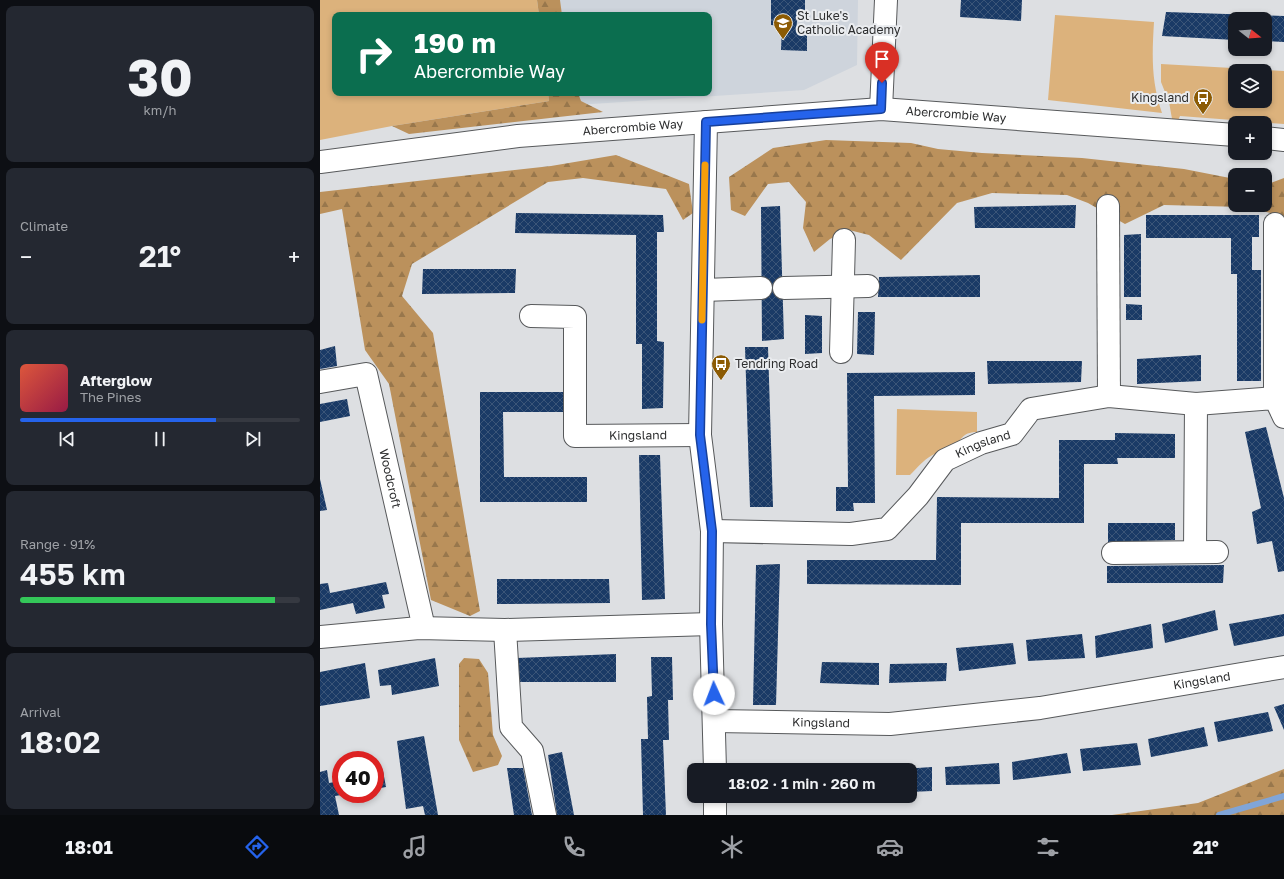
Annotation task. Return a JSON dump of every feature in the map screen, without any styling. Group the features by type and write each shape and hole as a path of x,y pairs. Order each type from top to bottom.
{"street":[{"path":"881,109 886,0"},
{"name":"Abercrombie Way","path":"320,162 518,136 881,109 1228,134"},
{"path":"706,122 700,435 712,531 711,624 714,763"},
{"path":"1272,139 1284,140"},
{"path":"1108,206 1110,396"},
{"name":"Kingsland","path":"712,531 851,534 887,529 918,496 945,460 981,443 1012,434 1031,409 1110,396 1196,404 1280,407 1275,224"},
{"path":"841,352 844,240"},
{"path":"784,288 868,286"},
{"path":"703,290 761,288"},
{"name":"Kingsland","path":"530,316 575,317 575,436 700,435"},
{"name":"Woodcroft","path":"320,382 366,374 424,628"},
{"path":"1195,552 1196,404"},
{"path":"1113,553 1217,552"},
{"path":"320,637 424,628 505,630 711,624"},
{"path":"505,630 511,727 532,751 545,815"},
{"name":"Kingsland","path":"714,721 890,724 1040,708 1284,667"},
{"path":"715,803 715,815"}],"shaded area":[{"path":"320,0 537,0 539,12 332,12 332,96 548,96 549,101 392,126 320,140"},
{"name":"St Luke's Catholic Academy","path":"547,0 858,0 857,65 804,90 561,106 559,96 712,96 712,12 549,12"},
{"path":"1055,15 1154,22 1153,68 1158,101 1162,113 1048,100"},
{"path":"1161,64 1228,68 1228,108 1272,108 1272,70 1284,71 1284,124 1272,123 1272,116 1228,116 1228,120 1180,116 1174,130 1169,102 1161,82"},
{"path":"897,409 977,412 977,432 972,432 965,435 950,449 929,457 910,475 896,475"}],"green space":[{"path":"537,0 560,0 562,12 539,12"},
{"path":"548,96 579,96 581,101 603,112 409,134 392,126 549,101"},
{"path":"826,140 911,143 938,149 982,153 1082,158 1184,169 1228,178 1228,207 1164,205 1125,224 1088,203 1067,195 992,193 957,203 901,260 869,235 849,230 830,239 814,252 803,228 806,202 789,182 768,184 745,216 731,210 729,177 773,148"},
{"path":"616,155 689,184 693,213 683,220 666,189 583,178 548,182 412,264 402,296 433,333 480,611 470,616 431,600 389,384 365,350 342,209 320,214 320,192 551,166"},
{"path":"1284,178 1284,216 1266,212 1272,212 1272,182"},
{"path":"464,658 479,659 488,673 493,735 502,756 498,765 473,772 459,740 459,664"},
{"path":"1284,769 1284,815 1112,815 1198,803"}],"building":[{"path":"771,0 805,0 805,21 797,21 796,32 807,32 807,51 781,50 782,26 771,25"},
{"path":"961,0 1022,0 1021,21 960,17"},
{"path":"1166,12 1228,14 1228,40 1162,36"},
{"path":"1272,16 1284,16 1284,42 1272,41"},
{"path":"1076,205 1075,228 975,228 974,207"},
{"path":"780,206 784,339 762,341 761,207"},
{"path":"516,213 663,215 664,232 657,232 657,341 664,342 663,408 642,409 642,344 636,344 636,235 515,233"},
{"path":"1146,215 1259,215 1259,237 1252,237 1252,270 1261,270 1261,381 1237,381 1237,274 1231,274 1231,238 1146,238"},
{"path":"1141,234 1141,297 1124,297 1124,235"},
{"path":"423,269 516,269 515,293 422,294"},
{"path":"980,275 980,297 878,297 879,277"},
{"path":"1126,304 1142,305 1142,320 1126,320"},
{"path":"858,312 875,312 874,355 857,354"},
{"path":"805,315 822,316 822,353 805,354"},
{"path":"335,346 337,366 320,369 320,350"},
{"path":"745,347 768,347 773,507 750,507"},
{"path":"1201,355 1201,381 1137,384 1137,359"},
{"path":"987,361 1082,361 1081,382 988,384"},
{"path":"975,372 975,395 874,396 875,503 853,503 854,511 836,511 836,487 848,487 847,373"},
{"path":"480,392 566,392 566,412 503,412 504,477 587,477 587,502 480,502"},
{"path":"347,399 350,416 320,422 320,404"},
{"path":"1266,427 1284,498 1284,571 1278,572 1272,541 1257,544 1252,512 1261,508 1245,432"},
{"path":"1115,433 1175,434 1175,458 1117,458 1118,464 1084,464 1084,523 961,523 961,585 807,584 807,560 936,560 937,497 1059,498 1059,440 1115,440"},
{"path":"639,455 660,455 665,599 642,600"},
{"path":"320,479 327,510 320,511"},
{"path":"1108,523 1175,523 1175,540 1108,542"},
{"path":"780,564 776,705 753,705 756,565"},
{"path":"1224,565 1223,583 1107,583 1107,566"},
{"path":"497,579 609,579 610,603 497,604"},
{"path":"386,582 389,594 382,595 385,608 356,614 353,603 320,610 320,584 328,583 330,593"},
{"path":"1215,610 1218,630 1165,643 1162,624"},
{"path":"1284,614 1284,636 1234,646 1229,624"},
{"path":"1151,624 1153,648 1096,658 1095,636"},
{"path":"1082,634 1085,658 1028,661 1026,640"},
{"path":"1013,643 1016,664 959,671 956,648"},
{"path":"616,654 616,682 519,682 517,658"},
{"path":"651,657 672,657 673,700 668,700 669,740 663,740 666,815 643,815 641,739 648,739 647,697 652,696"},
{"path":"435,658 439,686 392,695 391,685 380,686 378,670"},
{"path":"822,662 879,663 879,685 820,683"},
{"path":"365,663 370,698 320,706 320,672"},
{"path":"947,663 946,681 889,683 890,664"},
{"path":"1284,704 1284,730 1274,707"},
{"path":"1268,712 1273,731 1218,742 1214,722"},
{"path":"1204,727 1208,746 1151,757 1148,739"},
{"path":"424,736 438,815 425,815 423,806 406,809 397,741"},
{"path":"1137,743 1141,765 1083,771 1080,749"},
{"path":"562,752 574,815 557,815 548,755"},
{"path":"1067,753 1071,773 1013,780 1012,762"},
{"path":"999,763 1000,784 946,785 945,767"},
{"path":"932,767 932,791 917,792 917,768"},
{"path":"507,768 523,768 532,815 514,815"},
{"path":"327,770 329,783 332,782 332,803 336,803 339,815 320,815 320,772"},
{"path":"384,776 386,787 384,787"}],"waterway":[{"path":"1219,815 1284,796"}],"slow traffic":[{"path":"702,320 705,165"}],"place":[{"name":"St Luke's Catholic Academy","path":"783,40"},
{"name":"Kingsland","path":"1203,115"},
{"name":"Tendring Road","path":"721,381"}],"route":[{"path":"714,694 711,624 712,531 700,435 706,122 881,109 882,83"}]}
